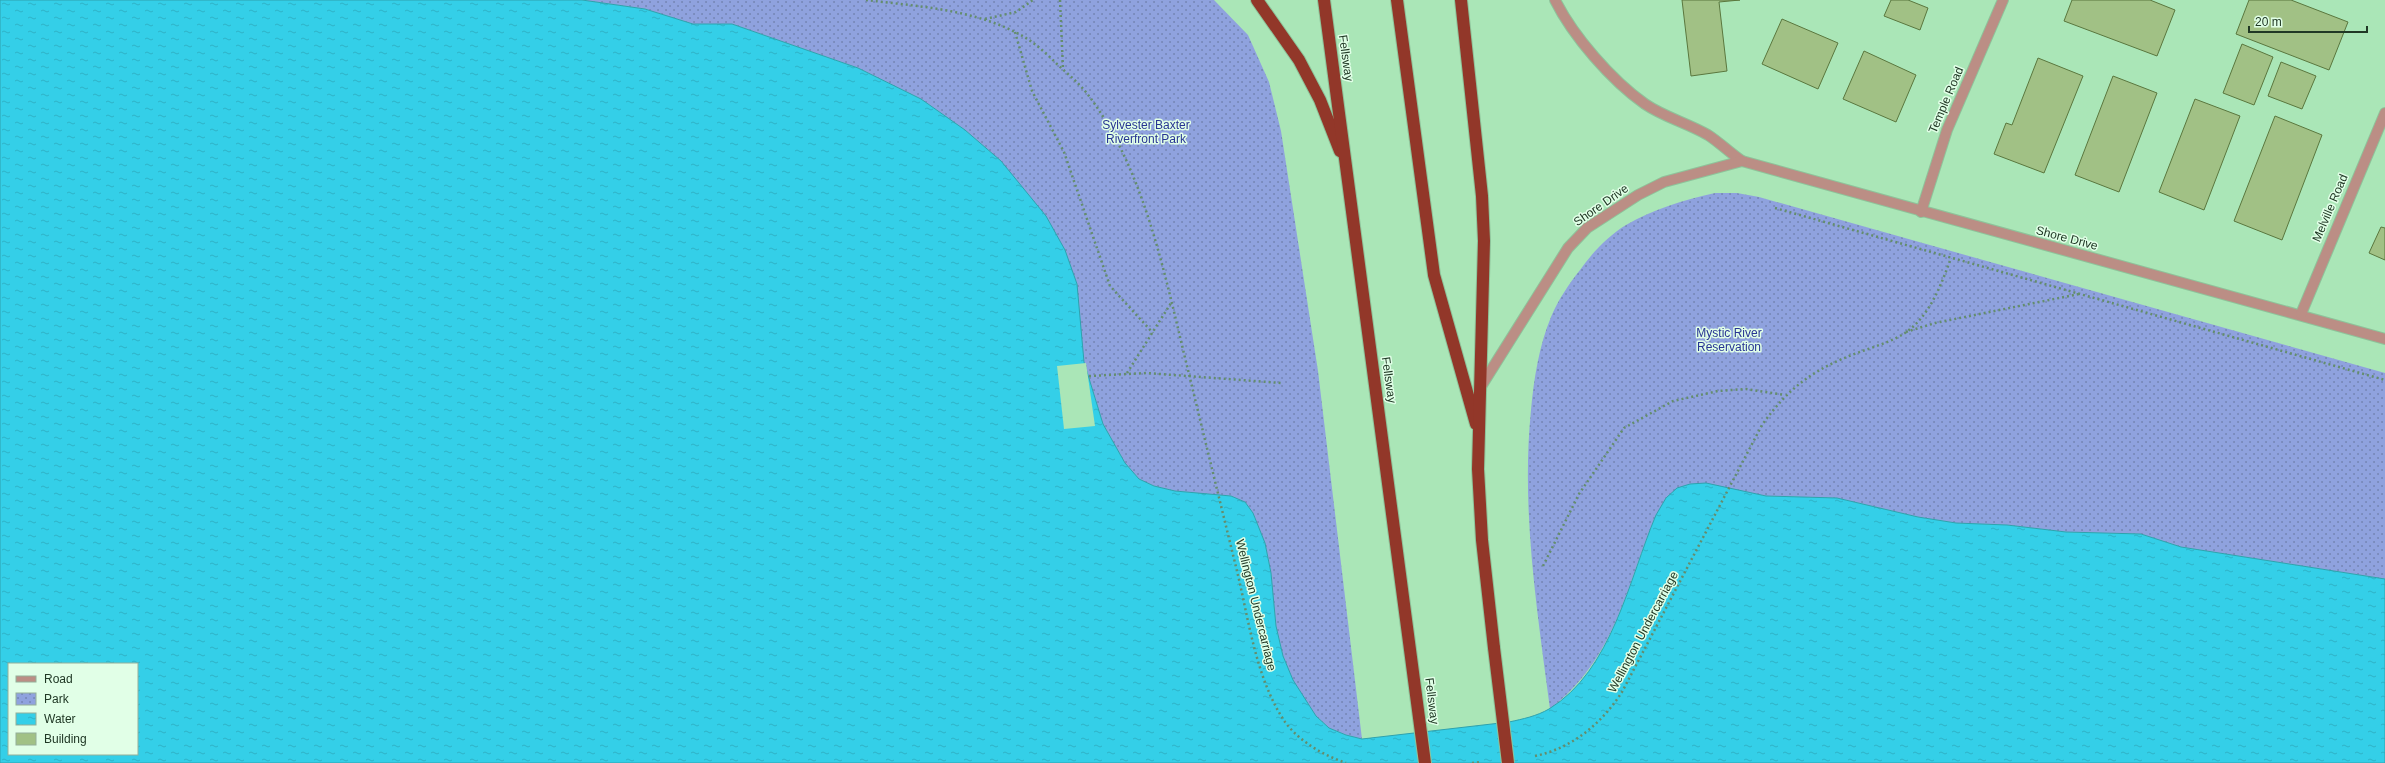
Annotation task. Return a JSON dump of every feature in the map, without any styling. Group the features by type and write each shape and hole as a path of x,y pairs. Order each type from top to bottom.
{"highway":[{"path":"1257,0 1280,31 1310,80 1320,100 1347,169"},
{"name":"Fellsway","path":"1324,0 1425,763"},
{"path":"1397,0 1434,275 1479,435"},
{"path":"1461,0 1482,196 1483,248 1479,435 1481,533 1508,763"}],"street":[{"name":"Shore Drive","path":"1555,0 1591,52 1628,90 1645,104 1675,121 1707,135 1742,161 1921,212 2301,314 2385,339"},
{"name":"Temple Road","path":"1921,212 1947,130 2003,0"},
{"name":"Melville Road","path":"2301,314 2385,113"},
{"name":"Shore Drive","path":"1480,388 1568,248 1587,228 1638,195 1664,182 1742,161"}],"path":[{"path":"866,0 929,8 985,19 1016,12 1033,0"},
{"path":"1060,0 1063,69"},
{"name":"Wellington Undercarriage","path":"985,19 1015,32 1039,47 1063,69 1089,96 1104,117 1122,153 1147,212 1206,441 1259,662 1272,698 1286,723 1306,743 1329,757 1346,763"},
{"path":"1015,32 1032,91 1064,152 1110,286 1153,333"},
{"path":"1775,208 2385,380"},
{"path":"1905,333 1928,309 1938,293 1951,258"},
{"name":"Wellington Undercarriage","path":"1530,757 1544,754 1569,743 1592,729 1609,712 1622,692 1762,425 1785,395 1799,382 1834,362 1905,333 1935,323 2079,294"},
{"path":"1127,373 1171,303"},
{"path":"1089,376 1127,373 1189,375 1281,383"},
{"path":"1543,566 1579,494 1624,428 1673,401 1718,392 1746,389 1785,395"},
{"path":"1472,763 1486,762"}],"green space":[{"name":"Sylvester Baxter Riverfront Park","path":"582,0 1214,0 1248,35 1269,82 1281,131 1318,371 1362,739 1346,735 1329,728 1316,716 1293,681 1283,656 1276,626 1271,573 1265,543 1253,513 1245,502 1231,496 1175,491 1154,486 1139,479 1125,463 1103,424 1084,362 1079,329 1001,161 965,130 921,99 858,68 732,24 693,24 645,9"},
{"name":"Mystic River Reservation","path":"1715,193 1737,193 1759,197 2385,373 2385,579 2181,547 2141,534 2066,532 2007,525 1956,523 1918,517 1837,498 1766,496 1742,492 1656,515 1616,621 1604,645 1590,668 1572,689 1550,709 1532,560 1528,485 1528,447 1532,398 1535,374 1543,339 1551,317 1564,292 1595,251 1613,234 1637,219 1658,210 1680,202"}],"water":[{"path":"0,0 582,0 645,9 693,24 732,24 858,68 921,99 965,130 1001,161 1046,216 1065,250 1077,284 1084,362 1103,424 1125,463 1139,479 1154,486 1175,491 1231,496 1245,502 1253,513 1265,543 1271,573 1276,626 1283,656 1293,680 1316,716 1329,728 1346,735 1362,739 1509,722 1530,717 1549,709 1571,692 1588,672 1603,648 1616,622 1656,515 1666,498 1677,488 1690,484 1706,483 1766,496 1837,498 1918,517 1956,523 2007,525 2066,532 2141,534 2181,547 2385,579 2385,763 0,763"}],"pier":[{"path":"1086,363 1095,426 1064,429 1057,366"}],"building":[{"path":"1682,0 1740,0 1719,2 1727,71 1691,76"},
{"path":"1891,0 1908,0 1928,8 1920,30 1884,16"},
{"path":"2072,0 2150,0 2175,10 2157,56 2064,21"},
{"path":"2249,0 2291,0 2348,22 2329,70 2236,34"},
{"path":"1782,19 1838,43 1818,89 1762,64"},
{"path":"2242,44 2273,57 2254,105 2223,93"},
{"path":"1864,51 1916,75 1896,122 1843,99"},
{"path":"2038,58 2083,76 2044,173 1994,154 2006,123 2012,125"},
{"path":"2281,62 2316,76 2302,109 2268,96"},
{"path":"2113,76 2157,93 2119,192 2075,175"},
{"path":"2195,99 2240,116 2204,210 2159,192"},
{"path":"2275,116 2322,135 2282,240 2234,221"},
{"path":"2381,227 2385,228 2385,260 2369,253"}]}
